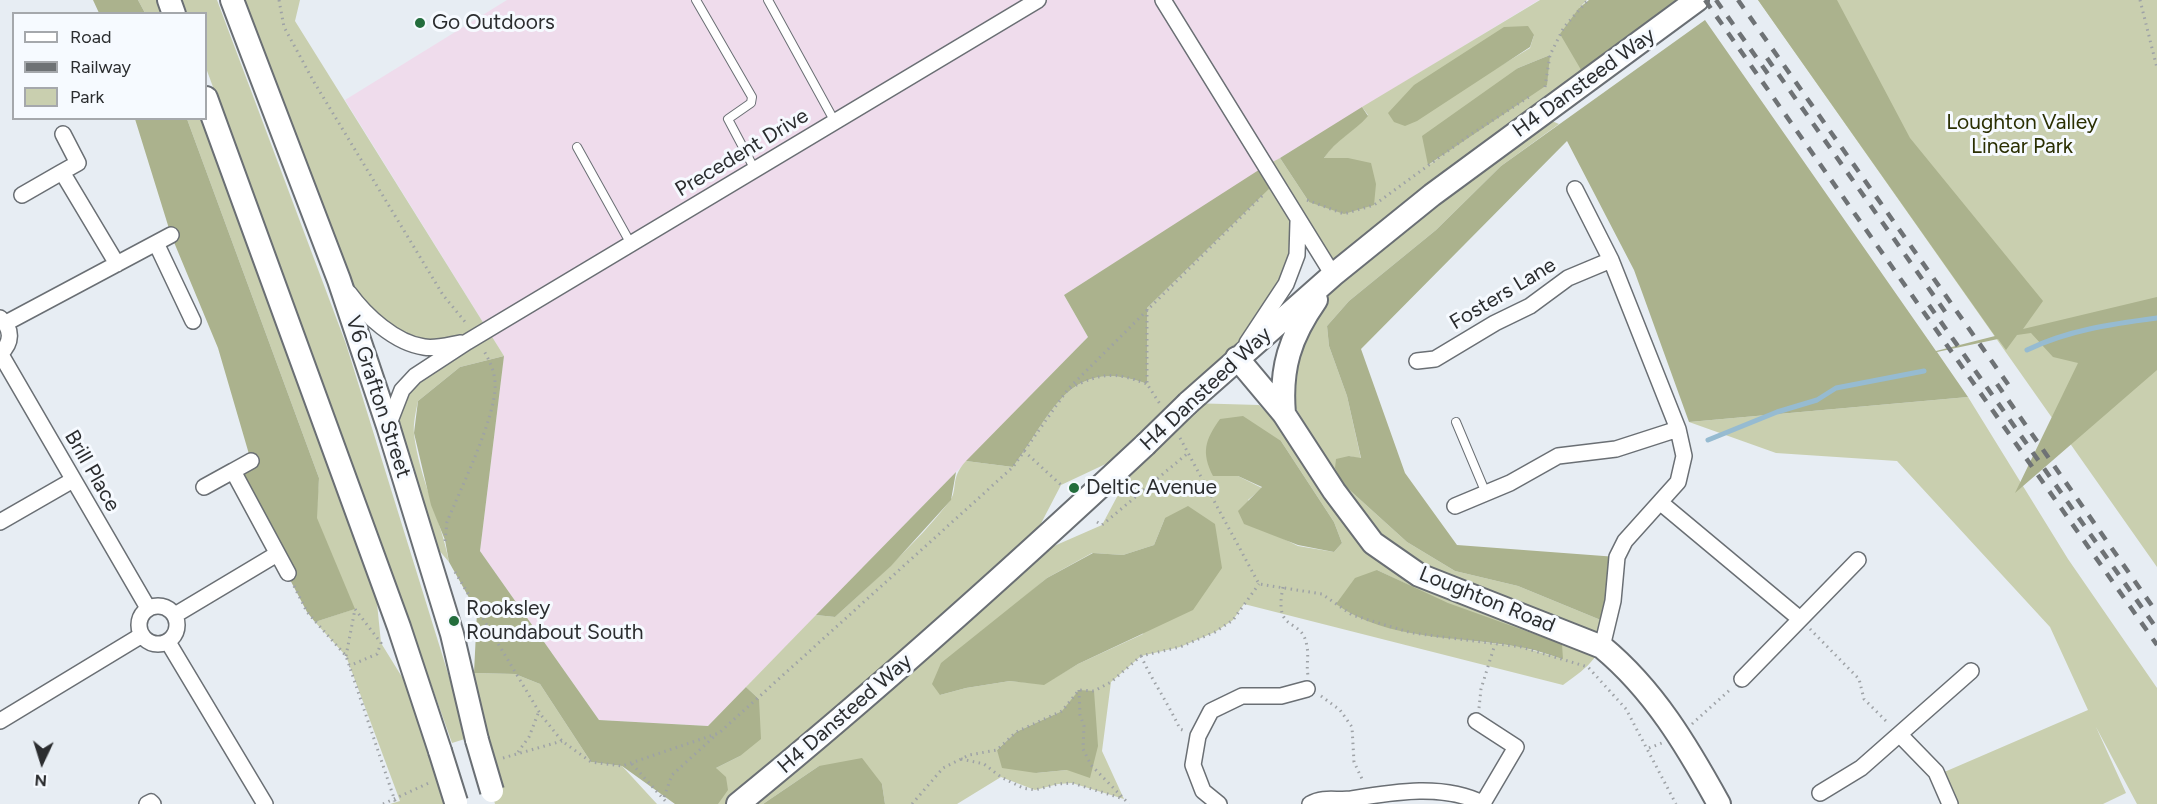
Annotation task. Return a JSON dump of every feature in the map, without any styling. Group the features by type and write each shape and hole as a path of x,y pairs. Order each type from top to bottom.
{"street":[{"name":"V6 Grafton Street","path":"232,0 339,280 388,426 452,634 477,741 493,797"},
{"name":"Precedent Drive","path":"388,426 402,390 415,376 467,342 1038,0"},
{"path":"1163,0 1276,182 1298,222 1333,275 1302,319 1289,350 1281,383 1284,414"},
{"name":"H4 Dansteed Way","path":"738,804 820,738 1012,568 1237,358 1333,275 1432,195 1697,0"},
{"path":"207,101 403,636 456,803"},
{"path":"22,195 78,163 63,134"},
{"path":"62,172 117,264"},
{"path":"1575,189 1611,260 1678,429 1684,456 1678,482 1625,541 1617,557 1613,601 1602,647"},
{"path":"1237,358 1286,284 1297,255 1298,222"},
{"path":"0,353 9,343 9,330 3,321 171,235"},
{"path":"156,243 194,321"},
{"name":"Fosters Lane","path":"1417,362 1435,359 1495,323 1530,306 1568,278 1611,260"},
{"name":"Precedent Drive","path":"339,280 367,316 400,338 423,347 467,342"},
{"name":"Brill Place","path":"0,353 148,608"},
{"name":"Loughton Road","path":"1237,358 1284,414 1334,491 1373,543 1419,575 1602,647 1626,666 1681,735 1719,804"},
{"path":"1455,506 1485,491 1510,483 1558,456 1616,449 1678,429"},
{"path":"204,487 251,461"},
{"path":"233,471 288,573"},
{"path":"0,522 73,480"},
{"path":"1661,503 1800,619"},
{"path":"175,615 277,554"},
{"path":"1742,679 1858,560"},
{"path":"160,605 175,615 177,627 168,642 151,643 142,635 139,623 148,608 160,605"},
{"path":"0,721 142,635"},
{"path":"168,642 265,804"},
{"path":"1820,793 1862,768 1971,672"},
{"path":"1219,804 1203,791 1194,765 1198,736 1211,711 1242,696 1281,696 1307,689"},
{"path":"1310,804 1318,799 1349,800 1371,795 1440,791 1483,803 1515,747 1476,721"},
{"path":"1901,736 1936,772 1950,804"},
{"path":"147,804 151,802 153,804"}],"lane":[{"path":"696,0 752,97 751,103 728,120 755,170"},
{"path":"768,0 835,122"},
{"path":"577,147 631,244"},
{"path":"1456,422 1485,491"}],"path":[{"path":"1303,193 1309,202 1344,214 1374,205 1470,135 1547,86 1550,55 1564,27 1588,0"},
{"path":"2140,0 2157,68"},
{"path":"664,797 672,775 1013,467 1068,389 1276,182"},
{"path":"1147,308 1147,384 1164,410"},
{"path":"1068,389 1099,375 1124,375 1147,384"},
{"path":"1175,429 1259,584"},
{"path":"1024,451 1061,485"},
{"path":"1097,522 1102,525 1188,453"},
{"path":"288,573 307,612 346,656 396,804"},
{"path":"1259,584 1322,594 1352,615 1413,633 1521,647 1588,667 1626,709 1649,748 1676,804"},
{"path":"1079,690 1094,691 1111,682 1141,656 1180,647 1215,632 1233,620 1259,584"},
{"path":"346,656 355,609 381,643 377,654 349,666"},
{"path":"1800,619 1859,679 1864,699 1901,736"},
{"path":"1476,721 1481,689 1495,644"},
{"path":"1141,656 1154,686 1164,696 1180,729 1198,736"},
{"path":"1649,748 1681,735 1742,679"},
{"path":"912,804 936,774 960,759 997,750 1016,732 1062,711 1079,690"},
{"path":"1079,690 1080,716 1084,726 1083,749 1091,765 1129,804"},
{"path":"518,753 529,737 539,711"},
{"path":"562,741 591,762 622,766 719,733"},
{"path":"960,759 984,764 1001,777 1023,788 1035,790 1072,783 1124,799"},
{"path":"632,764 668,804"},
{"path":"383,804 395,798"}],"shaded area":[{"path":"507,0 1539,0 1280,158 1064,295 1088,337 708,726 599,720 480,551 504,356 345,100"}],"green space":[{"path":"93,0 138,0 144,12 99,12"},
{"path":"138,0 169,0 174,12 144,12"},
{"path":"180,0 217,0 346,344 468,738 452,743 207,71 207,12 186,12"},
{"path":"232,0 300,0 295,21 504,356 460,367 418,401 414,430 417,450 449,562 419,527 388,426 402,390 465,343 423,347 358,306"},
{"path":"1540,0 1587,0 1579,8 1587,80 1333,275 1299,223 1297,255 1237,358 1189,403 1259,405 1340,486 1293,403 1289,388 1303,327 1333,290 1461,186 1552,121 1559,124 1501,166 1436,230 1349,301 1327,326 1329,346 1347,396 1361,459 1349,456 1344,485 1407,542 1455,571 1518,586 1608,623 1602,644 1588,665 1563,685 1244,604 1233,620 1215,632 1180,647 1141,656 1111,682 1102,751 1124,799 1072,783 1035,790 1001,777 957,804 885,804 882,784 819,766 763,804 716,804 718,803 716,768 740,756 759,699 746,687 816,615 835,617 909,547 952,498 958,473 966,461 1013,467 1052,410 1065,395 1081,384 1099,377 1120,377 1147,384 1147,308 1275,182 1265,166 1280,158 1309,202 1348,158 1324,158 1368,115 1362,107","holes":["1534,35 1530,48 1480,78","1550,55 1470,135 1429,165 1518,68","1281,441 1334,522 1342,543 1334,552 1298,546 1274,534 1248,500 1262,488 1238,476","1144,446 1102,525 1022,560 1061,485","1165,518 1143,634 1078,664 1044,684 1010,681 940,695 1002,616 1047,578 1092,553 1123,555 1154,545","1377,570 1563,659 1521,647 1412,633","1062,711 1067,770 1036,773 997,750 1016,732"]},
{"path":"1589,0 1686,0 1587,80 1560,34 1579,8"},
{"name":"Loughton Valley Linear Park","path":"1758,0 2157,0 2157,567"},
{"path":"1758,0 1837,0 1910,138 2043,301 2023,329 2157,297 2157,370 2015,493 2078,363 2053,357 2031,333 2017,335 2006,350 1998,339 1937,352 1968,397 1689,422 1634,270 1567,141 1361,349 1405,473 1457,545 1617,557 1608,623 1518,586 1455,571 1407,542 1344,485 1335,468 1336,459 1349,456 1361,458 1347,396 1329,346 1327,326 1349,301 1436,230 1501,166 1705,20 1936,351 1995,336"},
{"path":"1528,26 1534,35 1530,47 1417,121 1405,126 1394,122 1388,113 1414,85 1504,27"},
{"path":"1550,55 1547,85 1428,165 1422,136 1518,68"},
{"path":"1362,107 1368,116 1324,158 1348,158 1371,163 1376,184 1374,205 1344,214 1309,202 1280,158"},
{"path":"135,120 187,120 319,478 317,518 355,609 315,622 307,612 233,471 251,461 218,348 171,235"},
{"path":"187,120 207,120 372,553 381,643 431,724 456,804 390,804 400,801 346,656 315,622 354,609 316,518 319,478"},
{"path":"1265,166 1276,182 1147,308 1147,384 1120,377 1099,377 1081,384 1065,395 1052,410 1013,467 966,461 1088,337 1064,295"},
{"path":"504,356 480,551 599,720 708,726 746,687 759,699 761,739 740,756 716,768 726,777 728,790 718,804 675,804 622,766 591,762 540,684 515,674 474,673 477,612 449,562 445,540 431,505 414,433 418,401 460,367"},
{"path":"1968,397 2068,559 2157,688 2157,804 2137,804 2096,727 2126,793 2103,804 1954,804 1942,773 2088,710 2050,627 1897,461 1776,453 1689,422"},
{"path":"1243,416 1281,441 1334,522 1342,543 1334,552 1298,545 1244,524 1238,511 1262,487 1238,476 1213,476 1206,453 1208,440 1220,419"},
{"path":"956,472 951,500 891,566 835,617 816,615"},
{"path":"1188,506 1215,524 1222,568 1193,610 1078,664 1044,685 1010,681 940,695 932,684 941,663 1047,578 1093,553 1123,555 1154,545 1165,518"},
{"path":"1377,570 1448,603 1562,644 1563,659 1525,648 1400,631 1356,616 1336,604 1355,578"},
{"path":"474,673 515,674 540,684 591,762 622,766 657,804 495,804 467,700"},
{"path":"1079,690 1094,691 1098,746 1090,778 1067,770 1036,773 1002,768 997,750 1016,732 1062,711"},
{"path":"862,758 882,784 885,804 763,804 819,766"}],"waterway":[{"path":"2027,350 2074,333 2107,325 2157,318"},
{"path":"1708,440 1777,412 1817,400 1836,388 1924,371"}],"railway":[{"path":"1705,0 2157,645"},
{"path":"1716,0 1768,74"},
{"path":"1738,0 2012,390"},
{"path":"1767,58 1946,313"},
{"path":"1929,305 2157,629"},
{"path":"1997,384 2157,613"}],"place":[{"name":"Go Outdoors","path":"420,23"},
{"name":"Deltic Avenue","path":"1074,488"},
{"name":"Rooksley Roundabout South","path":"454,621"}]}
